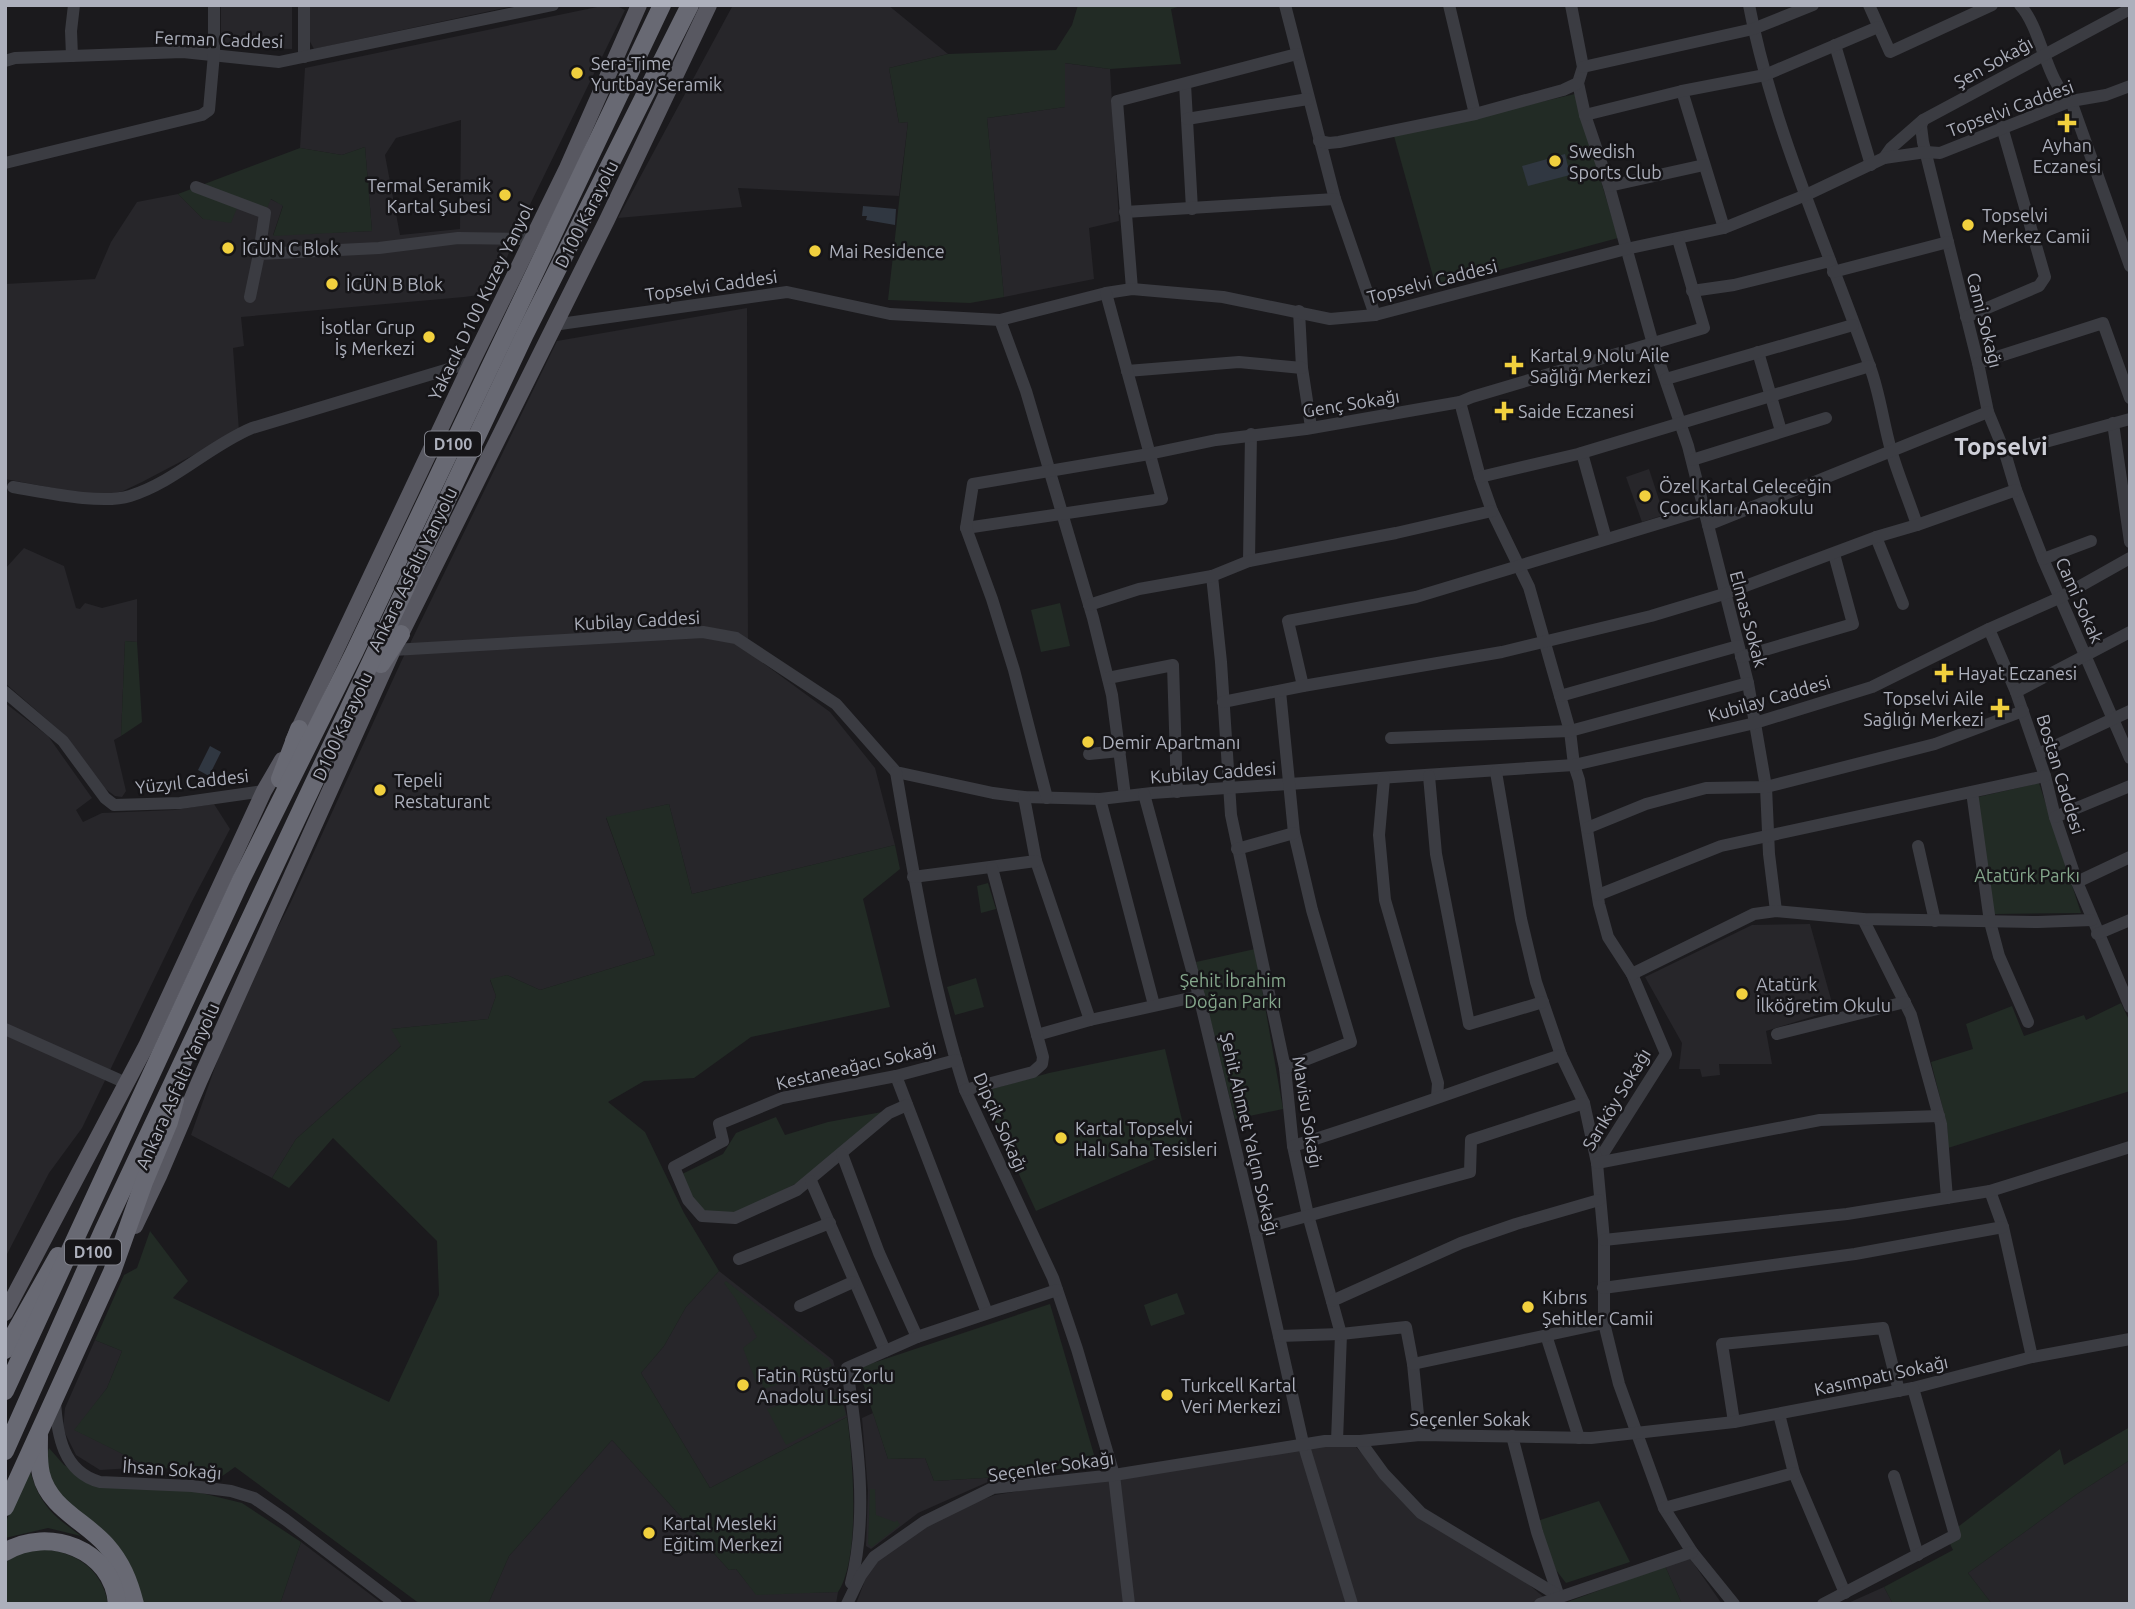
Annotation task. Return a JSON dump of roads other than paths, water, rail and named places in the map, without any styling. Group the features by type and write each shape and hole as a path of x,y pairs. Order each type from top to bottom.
{"highway":[{"name":"D100 Karayolu","path":"5,1391 55,1288 241,880 354,653 662,5"},
{"name":"D100 Karayolu","path":"5,1451 62,1318 525,334 690,5"},
{"path":"347,716 397,642"},
{"name":"D100","path":"241,880 299,729"},
{"path":"5,1507 113,1272 144,1182 169,1122 187,1056"},
{"path":"8,1344 108,1167"},
{"path":"39,1430 40,1472 45,1486 67,1512 105,1543 122,1566 135,1604"},
{"path":"5,1552 31,1541 49,1540 82,1550 99,1562 111,1581 117,1604"}],"main road":[{"name":"Yakacık D100 Kuzey Yanyol","path":"299,729 567,168 639,5"},
{"name":"Ankara Asfaltı Yanyolu","path":"113,1272 159,1176 397,642 607,220 709,5"},
{"path":"5,1313 146,1046 264,791 299,729"}],"street":[{"path":"72,56 74,5"},
{"path":"5,163 202,115 209,110 214,54 214,5"},
{"path":"304,5 304,57"},
{"name":"Ferman Caddesi","path":"5,61 15,58 183,52 279,62 554,5"},
{"path":"1285,5 1335,199 1375,315"},
{"path":"1449,5 1475,114"},
{"path":"1319,141 1329,144 1475,114 1563,90 1577,83 1583,67 1571,5"},
{"path":"1748,5 1765,75 1806,195 1870,366 1891,451 1917,525"},
{"path":"1583,67 1753,29 1813,5"},
{"path":"1869,5 1890,52 1992,5"},
{"path":"2026,7 2062,94 2071,102 2130,266"},
{"name":"Şen Sokağı","path":"1884,158 1891,148 1923,120 2130,9"},
{"path":"1585,115 1682,91 1765,75 1878,27"},
{"path":"1835,45 1871,165"},
{"path":"1132,289 1116,102 1297,54"},
{"name":"Elmas Sokak","path":"1577,83 1653,344 1692,460 1748,683 1766,787 1776,911"},
{"path":"1185,84 1192,209"},
{"name":"Topselvi Caddesi","path":"553,325 787,292 890,314 1000,320 1132,289 1223,298 1330,319 1375,315 1626,249 1724,228 1806,195 1884,158 1926,152 1940,153 2071,102 2106,95 2130,86"},
{"path":"1682,91 1724,228"},
{"path":"1188,119 1308,99"},
{"name":"Cami Sokağı","path":"1923,120 1921,132 1988,412 2005,453"},
{"path":"1966,317 2039,286 2045,277 2003,127"},
{"path":"1609,186 1704,165"},
{"path":"196,187 265,213 250,297"},
{"path":"1125,212 1335,199"},
{"path":"259,254 379,248 458,238 532,239"},
{"path":"1678,239 1692,291 1832,267 1948,242"},
{"name":"Genç Sokağı","path":"966,528 973,484 1251,434 1311,427 1460,402 1704,328 1692,291"},
{"path":"1047,798 1011,658 966,528 1162,499 1106,293"},
{"path":"1299,311 1302,368 1311,427"},
{"path":"1000,320 1026,391 1089,605 1108,678 1125,796"},
{"path":"1978,363 2103,323 2130,398"},
{"path":"1666,379 1853,325"},
{"path":"1758,352 1781,431"},
{"path":"13,487 83,498 127,497 155,486 234,436 252,428 472,362"},
{"path":"1127,372 1239,362 1302,368"},
{"path":"1480,477 1582,453 1870,366"},
{"name":"Sarıköy Sokağı","path":"1460,402 1492,511 1521,567 1570,731 1574,765 1608,937 1632,974 1666,1054 1597,1163 1604,1240 1604,1323 1619,1384 1664,1508 1692,1552 1734,1604"},
{"path":"1708,525 1988,412"},
{"path":"1692,460 1826,418"},
{"path":"2005,453 2130,419"},
{"path":"2113,424 2130,542"},
{"path":"1249,561 1251,434"},
{"path":"1582,453 1606,539"},
{"name":"Cami Sokak","path":"2005,453 2042,559 2130,758"},
{"path":"1223,702 1303,685 1502,652 1651,616 1724,594 1876,537 2016,489"},
{"path":"1303,685 1288,621 1416,597 1703,510"},
{"path":"1089,605 1139,589 1212,576 1249,561 1396,533 1492,511"},
{"path":"1876,537 1903,604"},
{"path":"2042,559 2091,541"},
{"path":"1560,696 1853,624 1834,554"},
{"name":"Kubilay Caddesi","path":"397,642 703,632 736,638 836,704 895,772 993,793 1024,797 1100,799 1574,765 1755,723 1872,687 2059,598 2130,558"},
{"name":"Mavisu Sokağı","path":"1212,576 1221,662 1228,789 1237,849 1285,1069 1293,1146 1308,1215 1341,1334 1337,1441"},
{"name":"Bostan Caddesi","path":"1989,629 2017,692 2077,881 2097,934 2130,1007"},
{"path":"2017,692 2130,632"},
{"path":"1108,678 1173,665 1177,792"},
{"path":"1391,738 1570,731 1748,683"},
{"path":"1280,691 1294,833 1312,910 1352,1042 1285,1069"},
{"name":"Yüzyıl Caddesi","path":"5,692 63,741 104,797 114,805 180,803 264,791"},
{"path":"1587,828 1646,804 1706,788 1766,787 1935,744 2023,711"},
{"path":"2038,754 2130,711"},
{"path":"1089,754 1120,751"},
{"name":"Dipçik Sokağı","path":"895,772 914,877 965,1090 1057,1290 1114,1475 1129,1604"},
{"path":"1496,772 1521,919 1543,1002 1562,1055 1584,1103 1597,1163 1820,1120 1939,1116"},
{"path":"1429,776 1436,854 1469,1024 1543,1002"},
{"path":"1598,895 1721,846 2045,776"},
{"path":"1384,779 1379,835 1385,901 1438,1083 1437,1097"},
{"path":"2055,817 2130,786"},
{"path":"1972,792 1990,922 1999,956 2028,1022"},
{"name":"Şehit Ahmet Yalçın Sokağı","path":"1144,794 1199,996 1303,1443 1352,1604"},
{"path":"1024,797 1036,861 1090,1020"},
{"path":"1100,799 1154,1005"},
{"path":"1237,849 1294,833"},
{"path":"1917,846 1935,921"},
{"path":"2077,881 2130,857"},
{"path":"914,877 1036,861"},
{"path":"965,1090 1038,1069 1043,1057 992,868"},
{"path":"1632,974 1754,914 1776,911 1863,919 1990,922 2092,920"},
{"path":"1863,919 1911,1015 1939,1116 1947,1198"},
{"path":"2097,934 2130,920"},
{"path":"1037,1035 1090,1020 1199,996"},
{"path":"1777,1034 1905,1002"},
{"path":"5,1029 126,1083"},
{"path":"1293,1146 1395,1114 1562,1055"},
{"name":"Kestaneağacı Sokağı","path":"907,1105 889,1113 811,1181 735,1218 702,1216 688,1200 674,1167 723,1141 719,1124 782,1098 896,1076 956,1060"},
{"path":"896,1076 987,1313"},
{"path":"1255,1230 1469,1172 1471,1140 1584,1103"},
{"path":"1604,1240 1847,1214 1990,1191 2130,1147"},
{"path":"842,1154 879,1253 917,1337"},
{"path":"811,1181 885,1351"},
{"path":"1990,1191 2003,1227 2032,1357"},
{"path":"1332,1301 1461,1244 1516,1224 1599,1200"},
{"path":"739,1259 830,1223"},
{"path":"1603,1288 1855,1254 2003,1227"},
{"path":"800,1306 853,1282"},
{"path":"846,1604 856,1565 861,1476 848,1368 917,1337 1057,1290"},
{"path":"1413,1364 1604,1323"},
{"path":"1279,1336 1341,1334 1406,1327 1413,1364 1420,1435"},
{"path":"1734,1422 1722,1344 1883,1328 1899,1391"},
{"path":"1546,1335 1579,1438"},
{"name":"Kasımpatı Sokağı","path":"1638,1432 1734,1422 1779,1414 1913,1388 2032,1357 2130,1339"},
{"path":"1823,1604 1955,1535 1913,1388"},
{"name":"İhsan Sokağı","path":"55,1396 58,1432 66,1455 71,1464 90,1479 100,1482 214,1488 254,1499 286,1520 396,1604"},
{"path":"1779,1414 1794,1473 1845,1593"},
{"name":"Seçenler Sokak","path":"1303,1443 1420,1435 1579,1438 1638,1432"},
{"path":"1512,1436 1537,1532 1560,1600"},
{"path":"1360,1441 1384,1474 1421,1513 1560,1600"},
{"name":"Seçenler Sokağı","path":"846,1604 874,1557 924,1522 993,1488 1114,1475 1303,1443"},
{"path":"1664,1508 1794,1473"},
{"path":"1894,1476 1918,1555"},
{"path":"1540,1604 1560,1600 1692,1552"}],"place":[{"name":"Sera-Time Yurtbay Seramik","path":"577,73"},
{"name":"Ayhan Eczanesi","path":"2067,123"},
{"name":"Swedish Sports Club","path":"1555,161"},
{"name":"Termal Seramik Kartal Şubesi","path":"505,195"},
{"name":"Topselvi Merkez Camii","path":"1968,225"},
{"name":"İGÜN C Blok","path":"228,248"},
{"name":"Mai Residence","path":"815,251"},
{"name":"İGÜN B Blok","path":"332,284"},
{"name":"İsotlar Grup İş Merkezi","path":"429,337"},
{"name":"Kartal 9 Nolu Aile Sağlığı Merkezi","path":"1514,365"},
{"name":"Saide Eczanesi","path":"1504,411"},
{"name":"Özel Kartal Geleceğin Çocukları Anaokulu","path":"1645,496"},
{"name":"Hayat Eczanesi","path":"1944,673"},
{"name":"Topselvi Aile Sağlığı Merkezi","path":"2000,708"},
{"name":"Demir Apartmanı","path":"1088,742"},
{"name":"Tepeli Restaturant","path":"380,790"},
{"name":"Atatürk İlköğretim Okulu","path":"1742,994"},
{"name":"Kartal Topselvi Halı Saha Tesisleri","path":"1061,1138"},
{"name":"Kıbrıs Şehitler Camii","path":"1528,1307"},
{"name":"Fatin Rüştü Zorlu Anadolu Lisesi","path":"743,1385"},
{"name":"Turkcell Kartal Veri Merkezi","path":"1167,1395"},
{"name":"Kartal Mesleki Eğitim Merkezi","path":"649,1533"}],"district":[{"name":"Topselvi","path":"2001,446"}],"park label":[{"name":"Atatürk Parkı","path":"2027,875"},
{"name":"Şehit İbrahim Doğan Parkı","path":"1233,990"}]}
